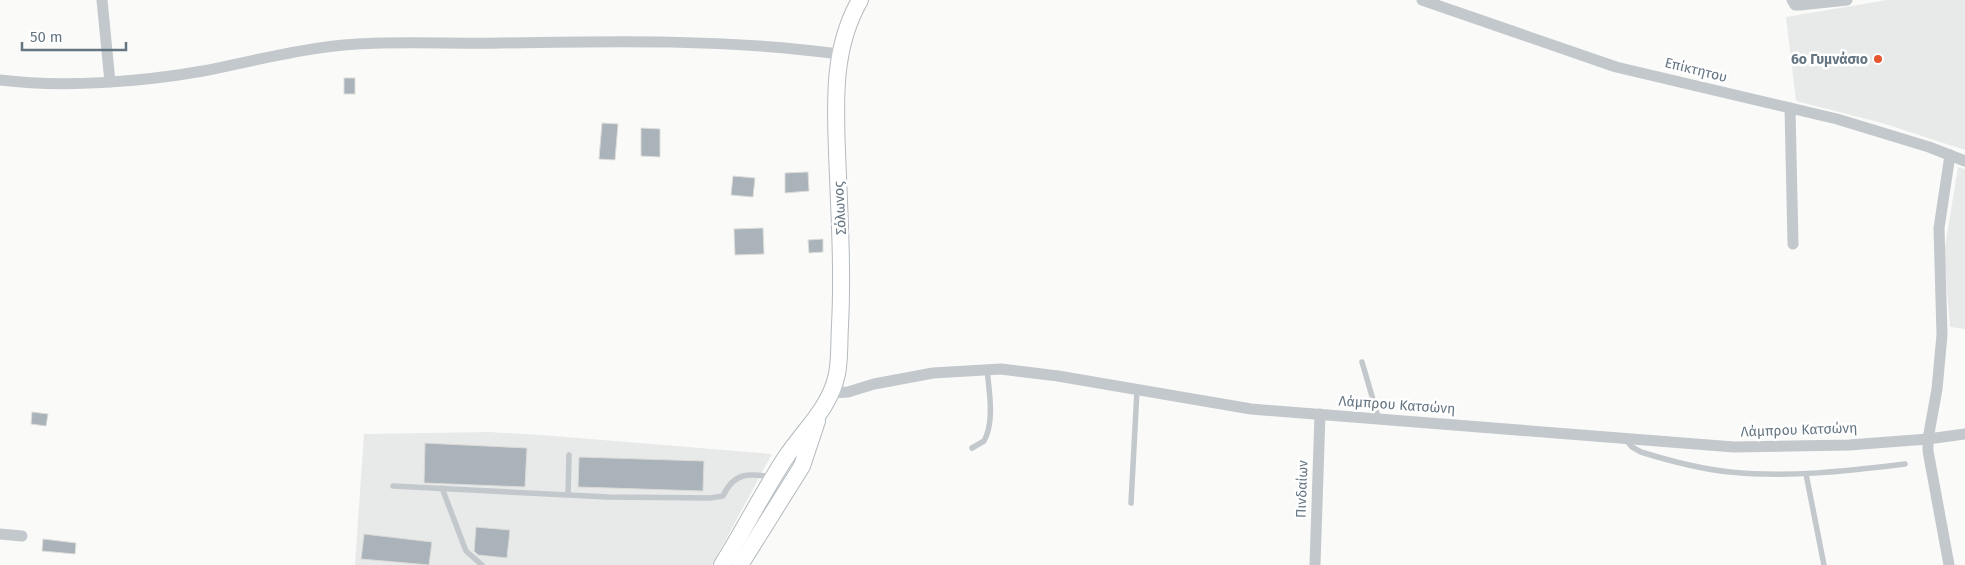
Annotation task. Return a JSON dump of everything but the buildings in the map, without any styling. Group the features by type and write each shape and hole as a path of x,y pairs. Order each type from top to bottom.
{"street":[{"path":"102,0 110,82"},
{"name":"Σόλωνος","path":"740,565 802,466 818,417 831,393 838,367 842,294 842,247 836,108 839,54 860,0"},
{"name":"Επίκτητου","path":"1422,0 1616,66 1837,119 1929,147 1965,161"},
{"path":"1793,2 1814,5 1847,0"},
{"path":"0,80 73,83 110,82 200,71 317,48 358,44 571,42 744,45 792,48 839,54"},
{"path":"1790,108 1793,244"},
{"path":"1949,565 1930,465 1928,439 1937,389 1942,335 1939,228 1950,155"},
{"name":"Λάμπρου Κατσώνη","path":"831,393 848,392 874,384 933,372 1014,370 1250,409 1624,438 1763,447 1849,445 1965,434"},
{"name":"Πινδαίων","path":"1315,565 1320,414"},
{"name":"Σόλωνος","path":"722,565 774,477 801,436 818,417"},
{"path":"0,534 22,536"}],"lane":[{"path":"1362,362 1379,420"},
{"path":"972,448 979,446 984,441 988,429 987,370"},
{"path":"1132,503 1137,390"},
{"path":"1624,438 1632,447 1641,452 1702,468 1756,474 1838,473 1905,464"},
{"path":"568,495 569,455"},
{"path":"394,486 608,498 710,498 723,496 728,486 744,475 754,474 774,477"},
{"path":"1806,474 1824,565"},
{"path":"442,488 466,552 482,565"}],"shaded area":[{"name":"6ο Γυμνάσιο","path":"1887,0 1965,0 1965,150 1882,123 1796,101 1786,17"},
{"path":"1958,167 1965,169 1965,329 1950,327 1944,253"},
{"path":"489,432 772,454 712,565 355,565 364,434"}],"place":[{"name":"6ο Γυμνάσιο","path":"1878,59"}]}
